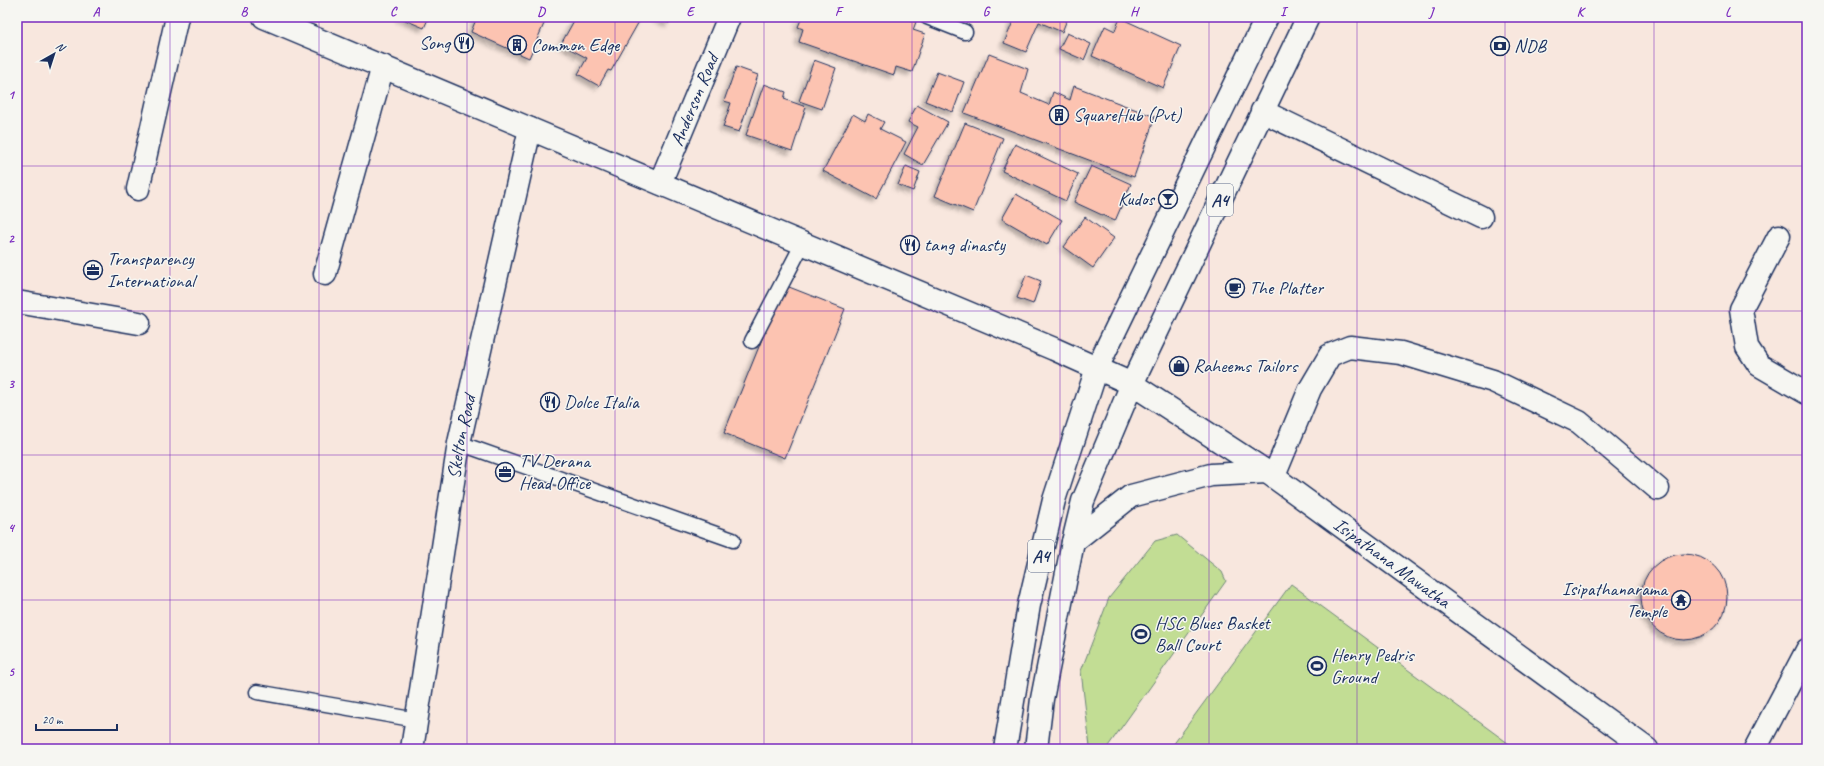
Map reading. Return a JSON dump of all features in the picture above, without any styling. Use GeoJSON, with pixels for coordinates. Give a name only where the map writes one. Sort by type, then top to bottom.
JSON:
{"type":"FeatureCollection","features":[{"type":"Feature","properties":{"kind":"main road"},"geometry":{"type":"LineString","coordinates":[[138,189],[177,17]]}},
{"type":"Feature","properties":{"kind":"main road","name":"Isipathana Mawatha"},"geometry":{"type":"LineString","coordinates":[[264,17],[803,243],[1132,384],[1270,474],[1647,749]]}},
{"type":"Feature","properties":{"kind":"main road","name":"Anderson Road"},"geometry":{"type":"LineString","coordinates":[[660,183],[729,17]]}},
{"type":"Feature","properties":{"kind":"main road","name":"A4"},"geometry":{"type":"LineString","coordinates":[[1004,749],[1029,605],[1054,500],[1097,368],[1267,17]]}},
{"type":"Feature","properties":{"kind":"main road","name":"A4"},"geometry":{"type":"LineString","coordinates":[[1036,749],[1042,699],[1073,542],[1083,500],[1132,384],[1308,17]]}},
{"type":"Feature","properties":{"kind":"main road"},"geometry":{"type":"LineString","coordinates":[[325,274],[382,66]]}},
{"type":"Feature","properties":{"kind":"main road"},"geometry":{"type":"LineString","coordinates":[[1262,111],[1481,217]]}},
{"type":"Feature","properties":{"kind":"main road","name":"Skelton Road"},"geometry":{"type":"LineString","coordinates":[[412,749],[459,443],[530,128]]}},
{"type":"Feature","properties":{"kind":"main road"},"geometry":{"type":"LineString","coordinates":[[1779,236],[1741,309],[1747,347],[1759,365],[1807,393]]}},
{"type":"Feature","properties":{"kind":"main road"},"geometry":{"type":"LineString","coordinates":[[17,302],[139,323]]}},
{"type":"Feature","properties":{"kind":"main road"},"geometry":{"type":"LineString","coordinates":[[1073,542],[1131,496],[1212,475],[1270,474],[1310,389],[1330,354],[1350,347],[1402,353],[1493,381],[1579,422],[1658,489]]}},
{"type":"Feature","properties":{"kind":"main road"},"geometry":{"type":"LineString","coordinates":[[1756,749],[1807,650]]}},
{"type":"Feature","properties":{"kind":"lane"},"geometry":{"type":"LineString","coordinates":[[927,17],[965,32]]}},
{"type":"Feature","properties":{"kind":"lane"},"geometry":{"type":"LineString","coordinates":[[752,340],[803,243]]}},
{"type":"Feature","properties":{"kind":"lane"},"geometry":{"type":"LineString","coordinates":[[459,443],[733,540]]}},
{"type":"Feature","properties":{"kind":"lane"},"geometry":{"type":"LineString","coordinates":[[257,692],[417,720]]}},
{"type":"Feature","properties":{"kind":"green space","name":"HSC Blues Basket Ball Court"},"geometry":{"type":"Polygon","coordinates":[[[1177,535],[1222,572],[1226,581],[1106,749],[1090,747],[1081,671],[1109,598],[1155,541],[1177,535]]]}},
{"type":"Feature","properties":{"kind":"green space","name":"Henry Pedris Ground"},"geometry":{"type":"Polygon","coordinates":[[[1291,584],[1516,749],[1170,749],[1291,584]]]}},
{"type":"Feature","properties":{"kind":"building"},"geometry":{"type":"Polygon","coordinates":[[[398,17],[429,17],[424,28],[398,17]]]}},
{"type":"Feature","properties":{"kind":"building","name":"Common Edge"},"geometry":{"type":"Polygon","coordinates":[[[477,17],[547,17],[529,58],[471,32],[477,17]]]}},
{"type":"Feature","properties":{"kind":"building"},"geometry":{"type":"Polygon","coordinates":[[[576,17],[641,18],[611,71],[608,70],[599,86],[578,74],[587,58],[561,44],[576,17]]]}},
{"type":"Feature","properties":{"kind":"building"},"geometry":{"type":"Polygon","coordinates":[[[656,17],[671,17],[669,23],[656,17]]]}},
{"type":"Feature","properties":{"kind":"building"},"geometry":{"type":"Polygon","coordinates":[[[802,17],[902,17],[916,22],[913,30],[925,34],[912,72],[896,67],[894,75],[799,42],[803,29],[798,27],[802,17]]]}},
{"type":"Feature","properties":{"kind":"building"},"geometry":{"type":"Polygon","coordinates":[[[1015,17],[1068,17],[1062,32],[1039,22],[1026,52],[1004,43],[1015,17]]]}},
{"type":"Feature","properties":{"kind":"building"},"geometry":{"type":"Polygon","coordinates":[[[1120,18],[1181,46],[1163,88],[1092,56],[1105,26],[1115,31],[1120,18]]]}},
{"type":"Feature","properties":{"kind":"building"},"geometry":{"type":"Polygon","coordinates":[[[1067,33],[1091,44],[1084,60],[1059,49],[1067,33]]]}},
{"type":"Feature","properties":{"kind":"building","name":"SquareHub (Pvt)"},"geometry":{"type":"Polygon","coordinates":[[[989,54],[1028,69],[1021,93],[1049,105],[1053,92],[1070,100],[1074,86],[1155,117],[1134,177],[964,113],[989,54]]]}},
{"type":"Feature","properties":{"kind":"building"},"geometry":{"type":"Polygon","coordinates":[[[814,60],[836,68],[822,109],[799,101],[814,60]]]}},
{"type":"Feature","properties":{"kind":"building"},"geometry":{"type":"Polygon","coordinates":[[[736,67],[758,75],[739,132],[723,127],[731,103],[724,101],[736,67]]]}},
{"type":"Feature","properties":{"kind":"building"},"geometry":{"type":"Polygon","coordinates":[[[937,72],[964,82],[953,112],[925,101],[937,72]]]}},
{"type":"Feature","properties":{"kind":"building"},"geometry":{"type":"Polygon","coordinates":[[[764,84],[786,92],[784,99],[806,107],[792,151],[746,135],[764,84]]]}},
{"type":"Feature","properties":{"kind":"building"},"geometry":{"type":"Polygon","coordinates":[[[917,105],[948,122],[923,165],[904,154],[918,127],[908,122],[917,105]]]}},
{"type":"Feature","properties":{"kind":"building"},"geometry":{"type":"Polygon","coordinates":[[[853,114],[865,121],[868,114],[884,122],[880,129],[906,142],[876,199],[823,171],[853,114]]]}},
{"type":"Feature","properties":{"kind":"building"},"geometry":{"type":"Polygon","coordinates":[[[965,123],[1003,138],[973,212],[935,196],[965,123]]]}},
{"type":"Feature","properties":{"kind":"building"},"geometry":{"type":"Polygon","coordinates":[[[1015,144],[1078,174],[1066,201],[1002,171],[1015,144]]]}},
{"type":"Feature","properties":{"kind":"building"},"geometry":{"type":"Polygon","coordinates":[[[906,166],[920,172],[913,191],[898,185],[906,166]]]}},
{"type":"Feature","properties":{"kind":"building"},"geometry":{"type":"Polygon","coordinates":[[[1091,166],[1131,184],[1115,221],[1074,202],[1091,166]]]}},
{"type":"Feature","properties":{"kind":"building"},"geometry":{"type":"Polygon","coordinates":[[[1016,194],[1062,220],[1047,245],[1002,219],[1016,194]]]}},
{"type":"Feature","properties":{"kind":"building"},"geometry":{"type":"Polygon","coordinates":[[[1085,217],[1114,238],[1093,268],[1064,247],[1085,217]]]}},
{"type":"Feature","properties":{"kind":"building"},"geometry":{"type":"Polygon","coordinates":[[[1026,275],[1041,281],[1033,304],[1017,298],[1026,275]]]}},
{"type":"Feature","properties":{"kind":"building"},"geometry":{"type":"Polygon","coordinates":[[[784,285],[845,309],[785,458],[724,433],[784,285]]]}},
{"type":"Feature","properties":{"kind":"building"},"geometry":{"type":"Polygon","coordinates":[[[1684,554],[1700,558],[1714,567],[1723,581],[1727,597],[1723,613],[1714,627],[1700,636],[1684,640],[1668,636],[1654,627],[1645,613],[1641,597],[1645,581],[1654,567],[1668,558],[1684,554]]]}},
{"type":"Feature","properties":{"kind":"place","name":"Song"},"geometry":{"type":"Point","coordinates":[464,43]}},
{"type":"Feature","properties":{"kind":"place","name":"Common Edge"},"geometry":{"type":"Point","coordinates":[517,45]}},
{"type":"Feature","properties":{"kind":"place","name":"NDB"},"geometry":{"type":"Point","coordinates":[1500,46]}},
{"type":"Feature","properties":{"kind":"place","name":"SquareHub (Pvt)"},"geometry":{"type":"Point","coordinates":[1059,115]}},
{"type":"Feature","properties":{"kind":"place","name":"Kudos"},"geometry":{"type":"Point","coordinates":[1168,199]}},
{"type":"Feature","properties":{"kind":"place","name":"tang dinasty"},"geometry":{"type":"Point","coordinates":[910,245]}},
{"type":"Feature","properties":{"kind":"place","name":"Transparency International"},"geometry":{"type":"Point","coordinates":[93,270]}},
{"type":"Feature","properties":{"kind":"place","name":"The Platter"},"geometry":{"type":"Point","coordinates":[1235,288]}},
{"type":"Feature","properties":{"kind":"place","name":"Raheems Tailors"},"geometry":{"type":"Point","coordinates":[1179,366]}},
{"type":"Feature","properties":{"kind":"place","name":"Dolce Italia"},"geometry":{"type":"Point","coordinates":[550,402]}},
{"type":"Feature","properties":{"kind":"place","name":"TV Derana Head Office"},"geometry":{"type":"Point","coordinates":[505,472]}},
{"type":"Feature","properties":{"kind":"place","name":"Isipathanarama Temple"},"geometry":{"type":"Point","coordinates":[1681,600]}},
{"type":"Feature","properties":{"kind":"place","name":"HSC Blues Basket Ball Court"},"geometry":{"type":"Point","coordinates":[1141,634]}},
{"type":"Feature","properties":{"kind":"place","name":"Henry Pedris Ground"},"geometry":{"type":"Point","coordinates":[1317,666]}}]}
